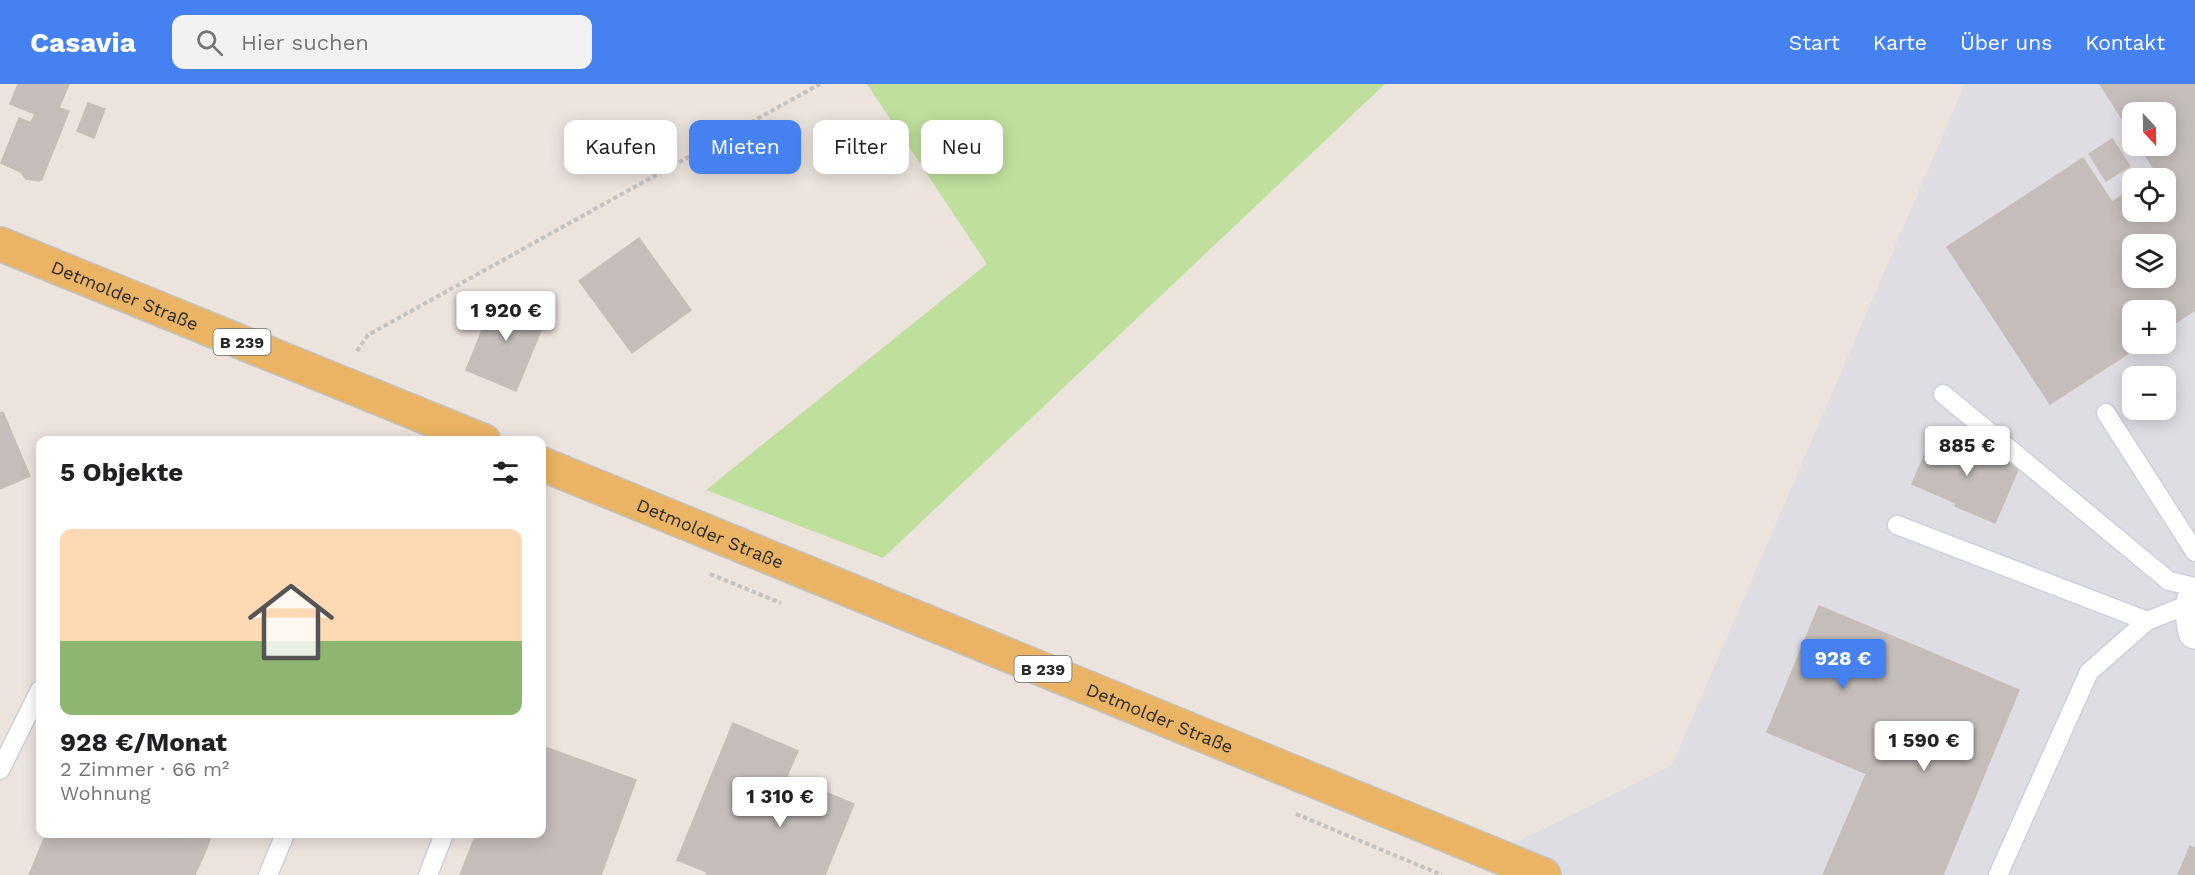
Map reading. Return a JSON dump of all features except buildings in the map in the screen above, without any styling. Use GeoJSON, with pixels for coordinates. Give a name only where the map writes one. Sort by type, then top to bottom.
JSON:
{"type":"FeatureCollection","features":[{"type":"Feature","properties":{"kind":"main road","name":"Detmolder Straße"},"geometry":{"type":"LineString","coordinates":[[0,244],[472,436]]}},
{"type":"Feature","properties":{"kind":"main road","name":"Detmolder Straße"},"geometry":{"type":"LineString","coordinates":[[546,466],[1544,875]]}},
{"type":"Feature","properties":{"kind":"lane"},"geometry":{"type":"LineString","coordinates":[[1943,394],[2169,581],[2194,605],[2147,621],[2089,672],[1998,875]]}},
{"type":"Feature","properties":{"kind":"lane"},"geometry":{"type":"LineString","coordinates":[[2106,413],[2195,552]]}},
{"type":"Feature","properties":{"kind":"lane"},"geometry":{"type":"LineString","coordinates":[[1897,525],[2147,621]]}},
{"type":"Feature","properties":{"kind":"lane"},"geometry":{"type":"LineString","coordinates":[[0,770],[36,698]]}},
{"type":"Feature","properties":{"kind":"lane"},"geometry":{"type":"LineString","coordinates":[[268,875],[283,838]]}},
{"type":"Feature","properties":{"kind":"lane"},"geometry":{"type":"LineString","coordinates":[[428,875],[442,838]]}},
{"type":"Feature","properties":{"kind":"path"},"geometry":{"type":"LineString","coordinates":[[337,381],[368,335],[820,84]]}},
{"type":"Feature","properties":{"kind":"shaded area"},"geometry":{"type":"Polygon","coordinates":[[[1965,84],[2195,84],[2195,875],[1559,875],[1498,851],[1672,765],[1965,84]]]}},
{"type":"Feature","properties":{"kind":"green space"},"geometry":{"type":"Polygon","coordinates":[[[867,84],[1385,84],[883,558],[706,490],[987,264],[927,174],[1003,174],[1003,120],[921,120],[921,165],[909,147],[909,120],[891,120],[867,84]]]}}]}
